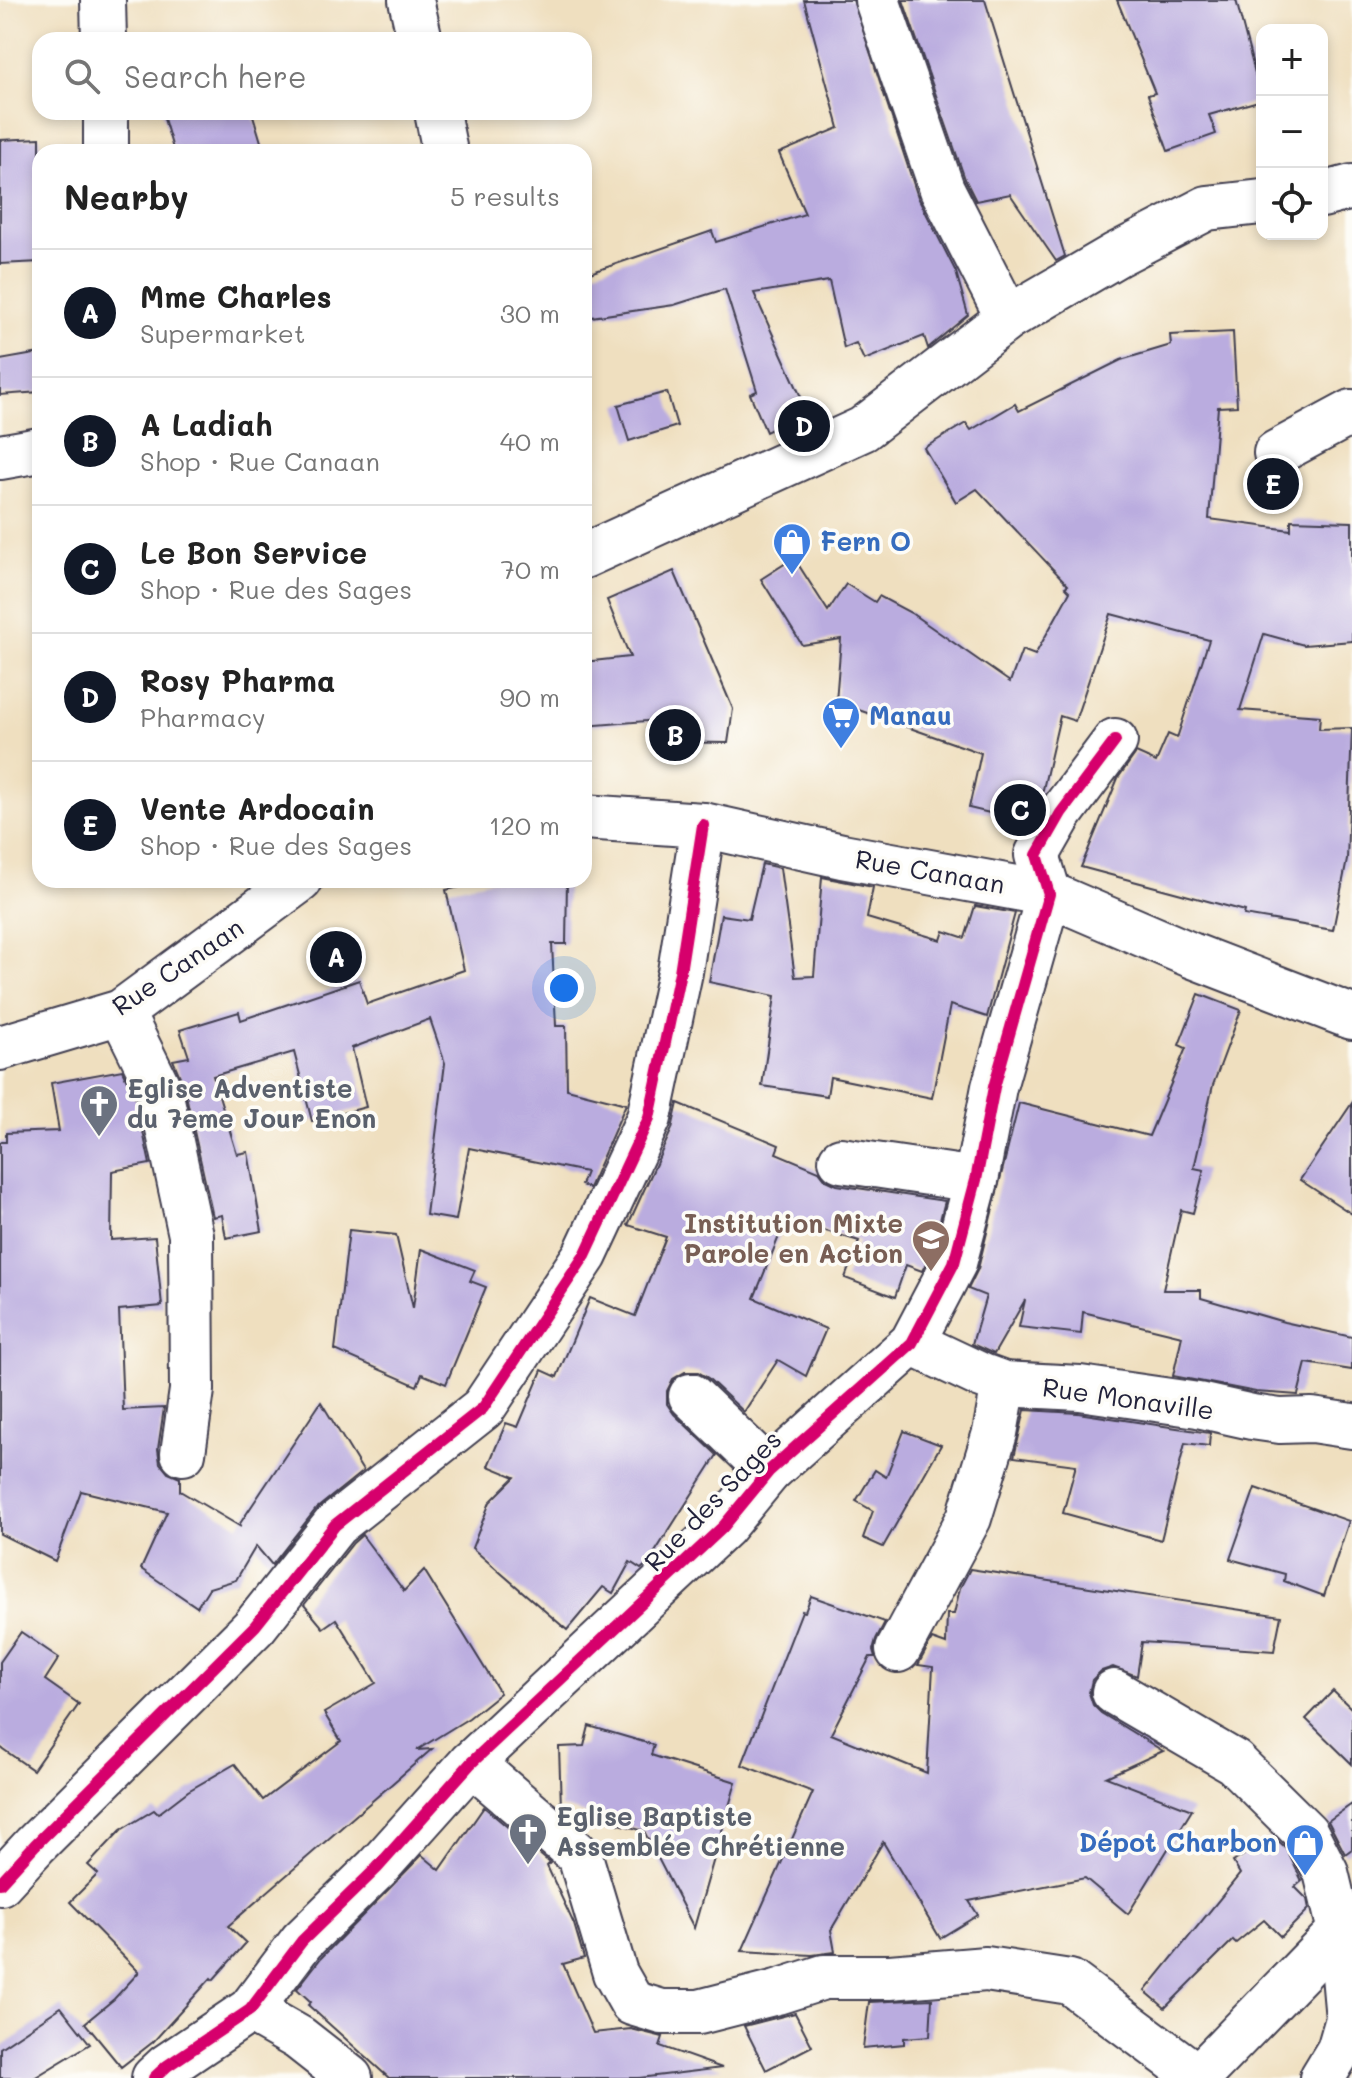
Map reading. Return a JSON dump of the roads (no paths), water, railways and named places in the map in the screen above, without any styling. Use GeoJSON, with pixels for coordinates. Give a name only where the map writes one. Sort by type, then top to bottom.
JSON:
{"type":"FeatureCollection","features":[{"type":"Feature","properties":{"kind":"street"},"geometry":{"type":"LineString","coordinates":[[103,0],[104,32]]}},
{"type":"Feature","properties":{"kind":"street"},"geometry":{"type":"LineString","coordinates":[[411,0],[418,32]]}},
{"type":"Feature","properties":{"kind":"street"},"geometry":{"type":"LineString","coordinates":[[877,0],[942,189],[1008,318]]}},
{"type":"Feature","properties":{"kind":"street"},"geometry":{"type":"LineString","coordinates":[[106,120],[106,144]]}},
{"type":"Feature","properties":{"kind":"street"},"geometry":{"type":"LineString","coordinates":[[439,120],[443,144]]}},
{"type":"Feature","properties":{"kind":"street"},"geometry":{"type":"LineString","coordinates":[[1328,193],[1352,187]]}},
{"type":"Feature","properties":{"kind":"street"},"geometry":{"type":"LineString","coordinates":[[592,552],[863,429],[1008,318],[1116,255],[1207,208],[1256,203]]}},
{"type":"Feature","properties":{"kind":"street"},"geometry":{"type":"LineString","coordinates":[[1276,453],[1352,412]]}},
{"type":"Feature","properties":{"kind":"street"},"geometry":{"type":"LineString","coordinates":[[0,457],[32,451]]}},
{"type":"Feature","properties":{"kind":"street"},"geometry":{"type":"LineString","coordinates":[[1049,894],[1037,855],[1061,813],[1115,741]]}},
{"type":"Feature","properties":{"kind":"street","name":"Rue Canaan"},"geometry":{"type":"LineString","coordinates":[[592,818],[703,825],[842,856],[1049,894],[1191,955],[1352,1017]]}},
{"type":"Feature","properties":{"kind":"street"},"geometry":{"type":"LineString","coordinates":[[0,1883],[255,1626],[335,1525],[483,1408],[585,1255],[649,1118],[680,972],[703,825]]}},
{"type":"Feature","properties":{"kind":"street","name":"Rue Canaan"},"geometry":{"type":"LineString","coordinates":[[0,1048],[121,1012],[289,888]]}},
{"type":"Feature","properties":{"kind":"street","name":"Rue des Sages"},"geometry":{"type":"LineString","coordinates":[[154,2078],[250,2010],[302,1941],[377,1868],[471,1763],[723,1527],[769,1471],[912,1343],[954,1263],[976,1180],[994,1087],[1049,894]]}},
{"type":"Feature","properties":{"kind":"street"},"geometry":{"type":"LineString","coordinates":[[121,1012],[160,1091],[191,1235],[192,1390],[183,1453]]}},
{"type":"Feature","properties":{"kind":"street"},"geometry":{"type":"LineString","coordinates":[[841,1160],[976,1180]]}},
{"type":"Feature","properties":{"kind":"street","name":"Rue Monaville"},"geometry":{"type":"LineString","coordinates":[[912,1343],[1004,1384],[1080,1388],[1198,1405],[1280,1421],[1312,1420],[1352,1426]]}},
{"type":"Feature","properties":{"kind":"street"},"geometry":{"type":"LineString","coordinates":[[898,1650],[969,1518],[995,1433],[1004,1384]]}},
{"type":"Feature","properties":{"kind":"street"},"geometry":{"type":"LineString","coordinates":[[691,1396],[769,1471]]}},
{"type":"Feature","properties":{"kind":"street"},"geometry":{"type":"LineString","coordinates":[[1114,1692],[1234,1762],[1306,1833],[1326,1872],[1346,1926],[1348,2019],[1339,2050],[1322,2078]]}},
{"type":"Feature","properties":{"kind":"street"},"geometry":{"type":"LineString","coordinates":[[471,1763],[580,1856],[615,1973],[632,2003],[662,2012],[699,2012],[824,1977],[890,1977],[986,1969],[1070,1982],[1198,2077],[1346,1926]]}},
{"type":"Feature","properties":{"kind":"street"},"geometry":{"type":"LineString","coordinates":[[250,2010],[299,2038],[350,2078]]}},
{"type":"Feature","properties":{"kind":"place","name":"Rosy Pharma"},"geometry":{"type":"Point","coordinates":[804,426]}},
{"type":"Feature","properties":{"kind":"place","name":"Vente Ardocain"},"geometry":{"type":"Point","coordinates":[1273,484]}},
{"type":"Feature","properties":{"kind":"place","name":"Fern O"},"geometry":{"type":"Point","coordinates":[792,576]}},
{"type":"Feature","properties":{"kind":"place","name":"A Ladiah"},"geometry":{"type":"Point","coordinates":[675,735]}},
{"type":"Feature","properties":{"kind":"place","name":"Manau"},"geometry":{"type":"Point","coordinates":[841,750]}},
{"type":"Feature","properties":{"kind":"place","name":"Le Bon Service"},"geometry":{"type":"Point","coordinates":[1020,810]}},
{"type":"Feature","properties":{"kind":"place","name":"Mme Charles"},"geometry":{"type":"Point","coordinates":[336,957]}},
{"type":"Feature","properties":{"kind":"place","name":"Eglise Adventiste du 7eme Jour Enon"},"geometry":{"type":"Point","coordinates":[99,1138]}},
{"type":"Feature","properties":{"kind":"place","name":"Institution Mixte Parole en Action"},"geometry":{"type":"Point","coordinates":[931,1273]}},
{"type":"Feature","properties":{"kind":"place","name":"Eglise Baptiste Assemblée Chrétienne"},"geometry":{"type":"Point","coordinates":[528,1866]}},
{"type":"Feature","properties":{"kind":"place","name":"Dépot Charbon"},"geometry":{"type":"Point","coordinates":[1305,1877]}}]}
